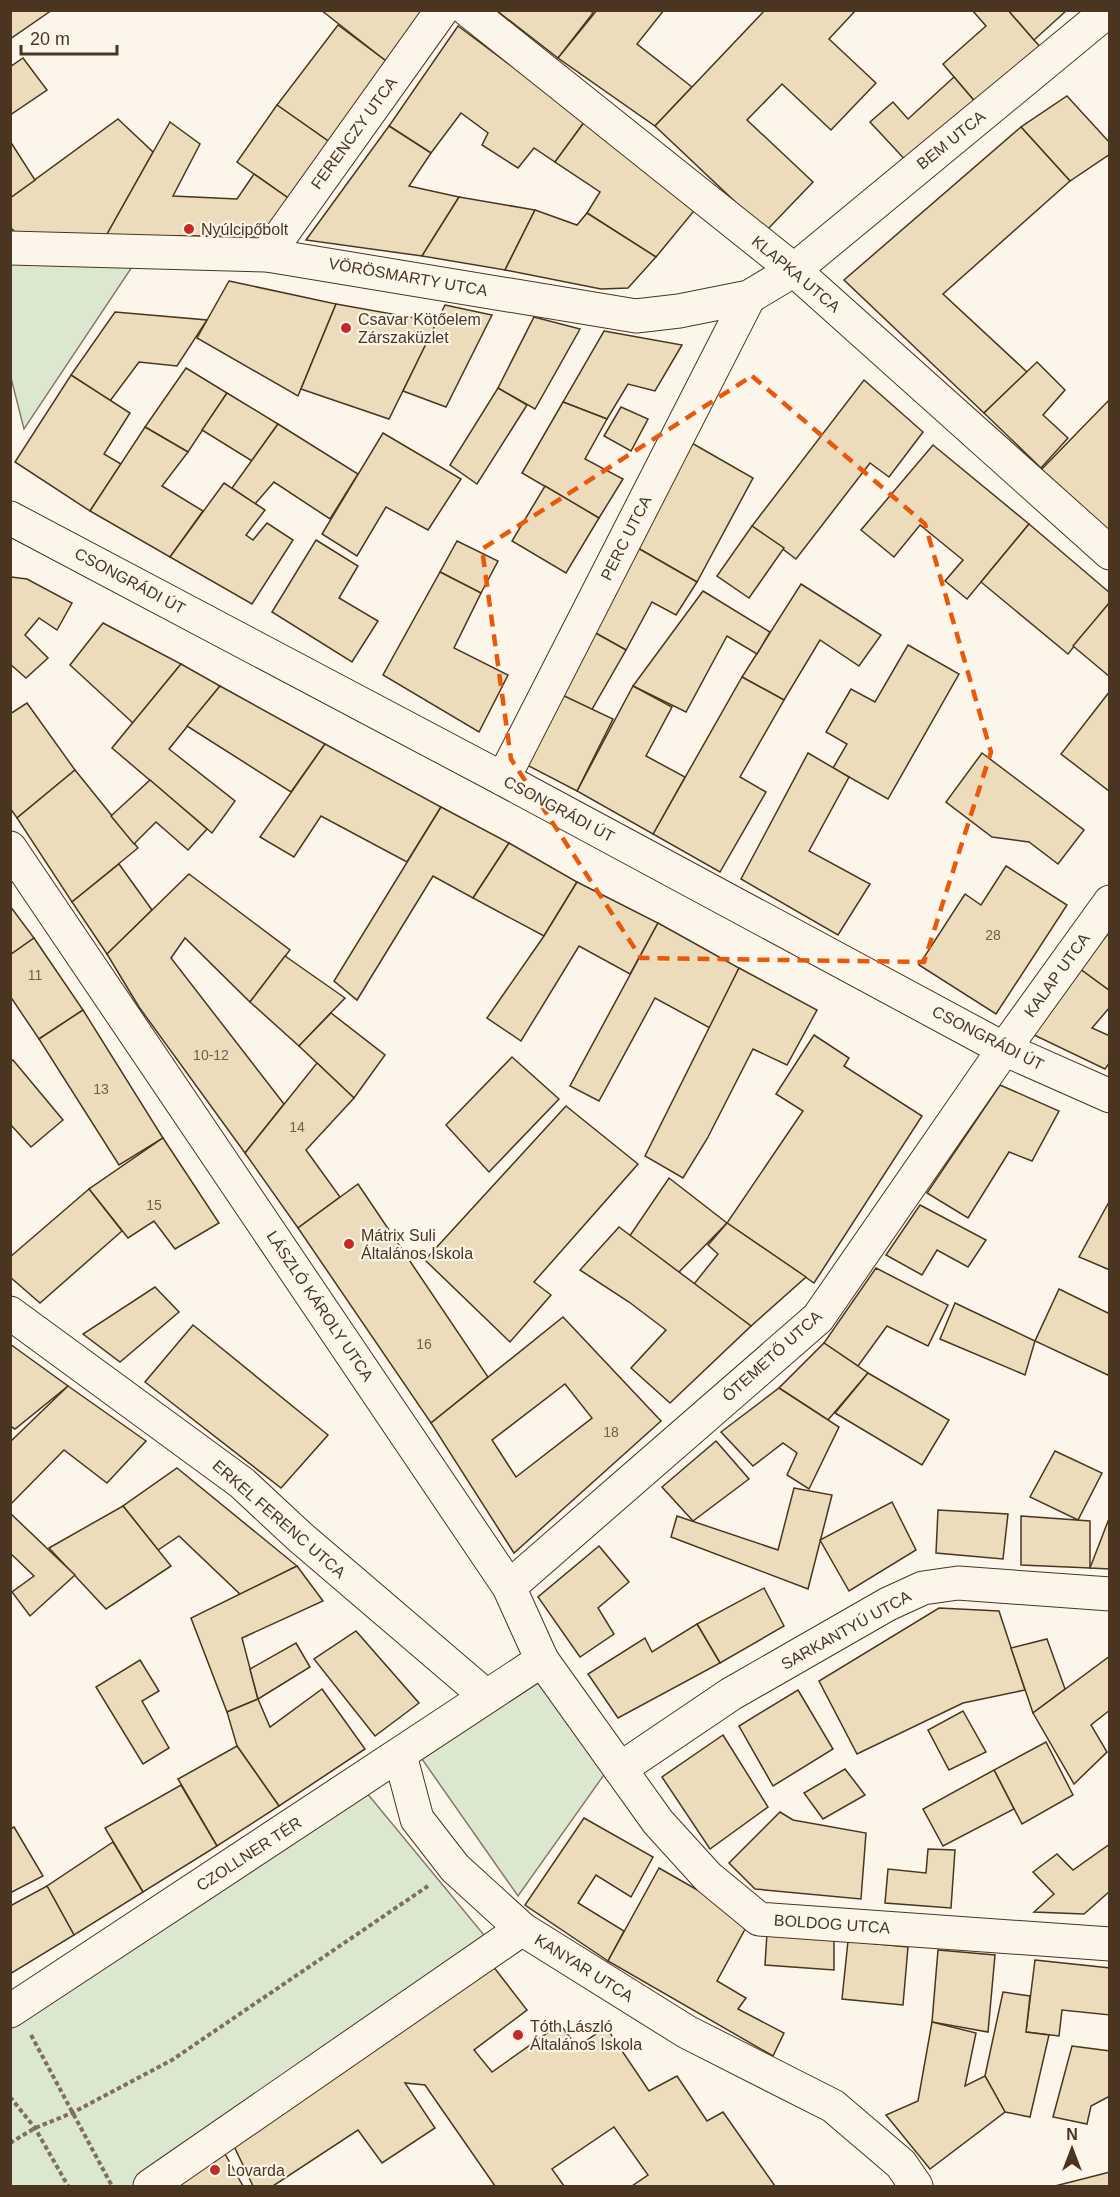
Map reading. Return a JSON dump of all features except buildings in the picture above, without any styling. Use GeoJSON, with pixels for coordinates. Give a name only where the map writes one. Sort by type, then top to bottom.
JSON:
{"type":"FeatureCollection","features":[{"type":"Feature","properties":{"kind":"street","name":"FERENCZY UTCA"},"geometry":{"type":"LineString","coordinates":[[267,255],[442,10]]}},
{"type":"Feature","properties":{"kind":"street","name":"KLAPKA UTCA"},"geometry":{"type":"LineString","coordinates":[[468,10],[794,270],[1110,554]]}},
{"type":"Feature","properties":{"kind":"street","name":"BEM UTCA"},"geometry":{"type":"LineString","coordinates":[[794,270],[1109,10]]}},
{"type":"Feature","properties":{"kind":"street","name":"VÖRÖSMARTY UTCA"},"geometry":{"type":"LineString","coordinates":[[10,248],[267,255],[636,316],[679,311],[749,297],[794,270]]}},
{"type":"Feature","properties":{"kind":"street","name":"PERC UTCA"},"geometry":{"type":"LineString","coordinates":[[503,779],[749,297]]}},
{"type":"Feature","properties":{"kind":"street","name":"CSONGRÁDI ÚT"},"geometry":{"type":"LineString","coordinates":[[10,518],[503,779],[1004,1049],[1110,1096]]}},
{"type":"Feature","properties":{"kind":"street","name":"LÁSZLÓ KÁROLY UTCA"},"geometry":{"type":"LineString","coordinates":[[10,848],[509,1587],[542,1660],[620,1769]]}},
{"type":"Feature","properties":{"kind":"street","name":"KALAP UTCA"},"geometry":{"type":"LineString","coordinates":[[1004,1049],[1110,902]]}},
{"type":"Feature","properties":{"kind":"street","name":"ÓTEMETŐ UTCA"},"geometry":{"type":"LineString","coordinates":[[509,1587],[818,1318],[1004,1049]]}},
{"type":"Feature","properties":{"kind":"street","name":"ERKEL FERENC UTCA"},"geometry":{"type":"LineString","coordinates":[[10,1313],[242,1483],[300,1538],[486,1696]]}},
{"type":"Feature","properties":{"kind":"street","name":"SARKANTYÚ UTCA"},"geometry":{"type":"LineString","coordinates":[[620,1769],[731,1694],[888,1604],[923,1588],[958,1583],[1110,1594]]}},
{"type":"Feature","properties":{"kind":"street"},"geometry":{"type":"LineString","coordinates":[[486,1696],[542,1660]]}},
{"type":"Feature","properties":{"kind":"street","name":"CZOLLNER TÉR"},"geometry":{"type":"LineString","coordinates":[[13,2009],[486,1696]]}},
{"type":"Feature","properties":{"kind":"street","name":"KANYAR UTCA"},"geometry":{"type":"LineString","coordinates":[[399,1755],[417,1819],[455,1868],[522,1929],[687,2032],[833,2106],[901,2164],[916,2187]]}},
{"type":"Feature","properties":{"kind":"street","name":"BOLDOG UTCA"},"geometry":{"type":"LineString","coordinates":[[620,1769],[658,1822],[701,1869],[759,1919],[1110,1944]]}},
{"type":"Feature","properties":{"kind":"street"},"geometry":{"type":"LineString","coordinates":[[150,2187],[522,1929]]}},
{"type":"Feature","properties":{"kind":"path"},"geometry":{"type":"LineString","coordinates":[[10,2143],[35,2127],[72,2113],[172,2060],[455,1868]]}},
{"type":"Feature","properties":{"kind":"path"},"geometry":{"type":"LineString","coordinates":[[13,2009],[112,2187]]}},
{"type":"Feature","properties":{"kind":"path"},"geometry":{"type":"LineString","coordinates":[[10,2097],[35,2127],[68,2187]]}},
{"type":"Feature","properties":{"kind":"highlighted area"},"geometry":{"type":"Polygon","coordinates":[[[752,376],[925,524],[991,752],[924,962],[641,958],[511,759],[482,549],[752,376]]]}},
{"type":"Feature","properties":{"kind":"green space"},"geometry":{"type":"Polygon","coordinates":[[[10,264],[134,264],[24,429],[11,378],[10,264]]]}},
{"type":"Feature","properties":{"kind":"green space"},"geometry":{"type":"Polygon","coordinates":[[[538,1683],[606,1772],[518,1896],[422,1759],[538,1683]]]}},
{"type":"Feature","properties":{"kind":"green space"},"geometry":{"type":"Polygon","coordinates":[[[366,1792],[484,1935],[132,2186],[11,2186],[10,2020],[366,1792]]]}},
{"type":"Feature","properties":{"kind":"place","name":"Nyúlcipőbolt"},"geometry":{"type":"Point","coordinates":[189,229]}},
{"type":"Feature","properties":{"kind":"place","name":"Csavar Kötőelem Zárszaküzlet"},"geometry":{"type":"Point","coordinates":[346,328]}},
{"type":"Feature","properties":{"kind":"place","name":"Mátrix Suli Általános Iskola"},"geometry":{"type":"Point","coordinates":[349,1244]}},
{"type":"Feature","properties":{"kind":"place","name":"Tóth László Általános Iskola"},"geometry":{"type":"Point","coordinates":[518,2035]}},
{"type":"Feature","properties":{"kind":"place","name":"Lovarda"},"geometry":{"type":"Point","coordinates":[215,2170]}}]}
